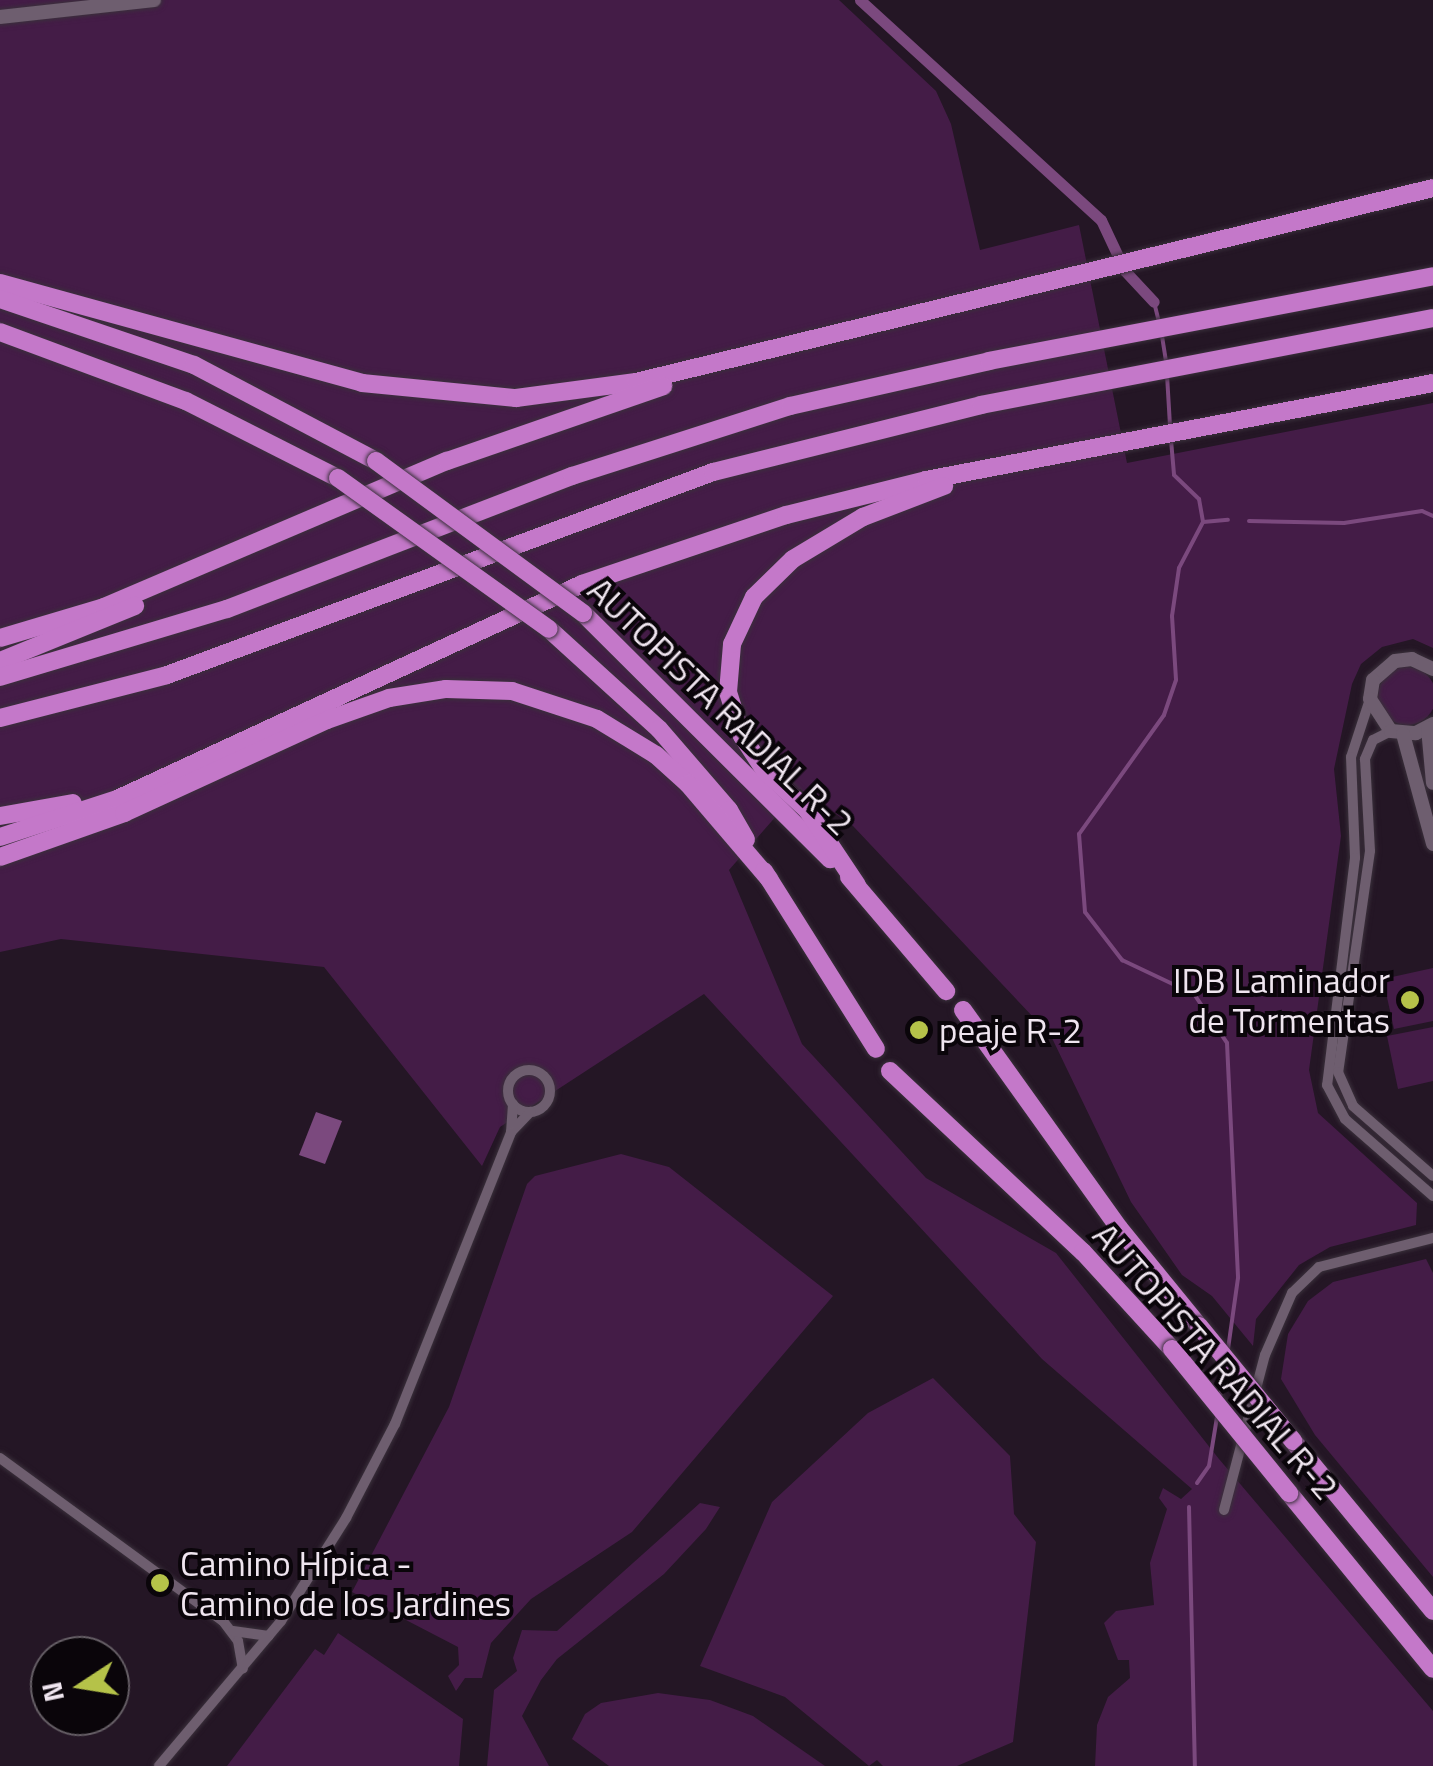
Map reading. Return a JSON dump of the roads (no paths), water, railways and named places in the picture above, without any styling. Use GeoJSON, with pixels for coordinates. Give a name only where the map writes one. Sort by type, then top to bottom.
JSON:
{"type":"FeatureCollection","features":[{"type":"Feature","properties":{"kind":"highway"},"geometry":{"type":"LineString","coordinates":[[0,283],[362,384],[463,398],[594,391],[855,331],[1194,242],[1433,188]]}},
{"type":"Feature","properties":{"kind":"highway"},"geometry":{"type":"LineString","coordinates":[[0,677],[227,609],[692,435],[894,381],[1433,276]]}},
{"type":"Feature","properties":{"kind":"highway","name":"AUTOPISTA RADIAL R-2"},"geometry":{"type":"LineString","coordinates":[[0,299],[194,365],[376,460],[583,613],[857,885],[946,991]]}},
{"type":"Feature","properties":{"kind":"highway"},"geometry":{"type":"LineString","coordinates":[[0,718],[166,675],[713,472],[829,440],[1433,318]]}},
{"type":"Feature","properties":{"kind":"highway"},"geometry":{"type":"LineString","coordinates":[[0,638],[136,595],[558,420],[855,331]]}},
{"type":"Feature","properties":{"kind":"highway","name":"AUTOPISTA RADIAL R-2"},"geometry":{"type":"LineString","coordinates":[[0,332],[186,400],[338,478],[550,629],[659,729],[729,810],[876,1050]]}},
{"type":"Feature","properties":{"kind":"highway"},"geometry":{"type":"LineString","coordinates":[[0,836],[117,798],[494,622],[654,557],[860,495],[1240,424],[1433,383]]}},
{"type":"Feature","properties":{"kind":"highway"},"geometry":{"type":"LineString","coordinates":[[857,885],[807,810],[764,771],[738,728],[728,682],[741,618],[772,577],[844,526],[1021,463]]}},
{"type":"Feature","properties":{"kind":"highway"},"geometry":{"type":"LineString","coordinates":[[0,660],[113,617],[329,512]]}},
{"type":"Feature","properties":{"kind":"highway"},"geometry":{"type":"LineString","coordinates":[[0,857],[124,813],[326,720],[389,698],[446,688],[512,692],[597,719],[667,765],[768,879]]}},
{"type":"Feature","properties":{"kind":"highway"},"geometry":{"type":"LineString","coordinates":[[0,816],[91,799],[206,756]]}},
{"type":"Feature","properties":{"kind":"highway","name":"AUTOPISTA RADIAL R-2"},"geometry":{"type":"LineString","coordinates":[[963,1010],[1119,1228],[1433,1611]]}},
{"type":"Feature","properties":{"kind":"highway","name":"AUTOPISTA RADIAL R-2"},"geometry":{"type":"LineString","coordinates":[[890,1070],[1082,1252],[1172,1349],[1433,1669]]}},
{"type":"Feature","properties":{"kind":"street"},"geometry":{"type":"LineString","coordinates":[[0,17],[154,0]]}},
{"type":"Feature","properties":{"kind":"street"},"geometry":{"type":"LineString","coordinates":[[1433,669],[1412,659],[1395,661],[1373,680],[1351,757],[1354,858],[1327,1085],[1345,1120],[1433,1196]]}},
{"type":"Feature","properties":{"kind":"street"},"geometry":{"type":"LineString","coordinates":[[1370,699],[1376,718],[1397,732],[1433,844]]}},
{"type":"Feature","properties":{"kind":"street"},"geometry":{"type":"LineString","coordinates":[[1433,782],[1430,726],[1374,740],[1365,759],[1370,851],[1338,1072],[1353,1106],[1433,1176]]}},
{"type":"Feature","properties":{"kind":"street"},"geometry":{"type":"LineString","coordinates":[[159,1766],[269,1636],[346,1518],[395,1424],[480,1198],[511,1132],[550,1094],[535,1072],[510,1082],[511,1132]]}},
{"type":"Feature","properties":{"kind":"street"},"geometry":{"type":"LineString","coordinates":[[513,1104],[530,1112]]}},
{"type":"Feature","properties":{"kind":"street"},"geometry":{"type":"LineString","coordinates":[[1224,1510],[1265,1355],[1292,1293],[1318,1266],[1433,1238]]}},
{"type":"Feature","properties":{"kind":"street"},"geometry":{"type":"LineString","coordinates":[[0,1458],[233,1631],[269,1636]]}},
{"type":"Feature","properties":{"kind":"street"},"geometry":{"type":"LineString","coordinates":[[233,1631],[243,1670]]}},
{"type":"Feature","properties":{"kind":"waterway"},"geometry":{"type":"LineString","coordinates":[[860,0],[1101,220],[1125,271],[1154,302]]}},
{"type":"Feature","properties":{"kind":"waterway"},"geometry":{"type":"LineString","coordinates":[[1154,302],[1159,322]]}},
{"type":"Feature","properties":{"kind":"waterway"},"geometry":{"type":"LineString","coordinates":[[1162,336],[1166,361]]}},
{"type":"Feature","properties":{"kind":"waterway"},"geometry":{"type":"LineString","coordinates":[[1167,375],[1170,426]]}},
{"type":"Feature","properties":{"kind":"waterway"},"geometry":{"type":"LineString","coordinates":[[1171,440],[1174,475],[1199,499],[1203,522],[1179,568],[1172,616],[1176,680],[1164,715],[1079,834],[1085,912],[1122,960],[1194,994],[1227,1043],[1238,1278],[1228,1349]]}},
{"type":"Feature","properties":{"kind":"waterway"},"geometry":{"type":"LineString","coordinates":[[1249,521],[1344,523],[1422,511],[1433,516]]}},
{"type":"Feature","properties":{"kind":"waterway"},"geometry":{"type":"LineString","coordinates":[[1203,522],[1228,520]]}},
{"type":"Feature","properties":{"kind":"waterway"},"geometry":{"type":"LineString","coordinates":[[1220,1398],[1225,1368]]}},
{"type":"Feature","properties":{"kind":"waterway"},"geometry":{"type":"LineString","coordinates":[[1197,1483],[1209,1466],[1217,1417]]}},
{"type":"Feature","properties":{"kind":"waterway"},"geometry":{"type":"LineString","coordinates":[[1189,1507],[1195,1766]]}},
{"type":"Feature","properties":{"kind":"place","name":"IDB Laminador de Tormentas"},"geometry":{"type":"Point","coordinates":[1410,1000]}},
{"type":"Feature","properties":{"kind":"place","name":"peaje R-2"},"geometry":{"type":"Point","coordinates":[919,1030]}},
{"type":"Feature","properties":{"kind":"place","name":"Camino Hípica - Camino de los Jardines"},"geometry":{"type":"Point","coordinates":[160,1583]}}]}
